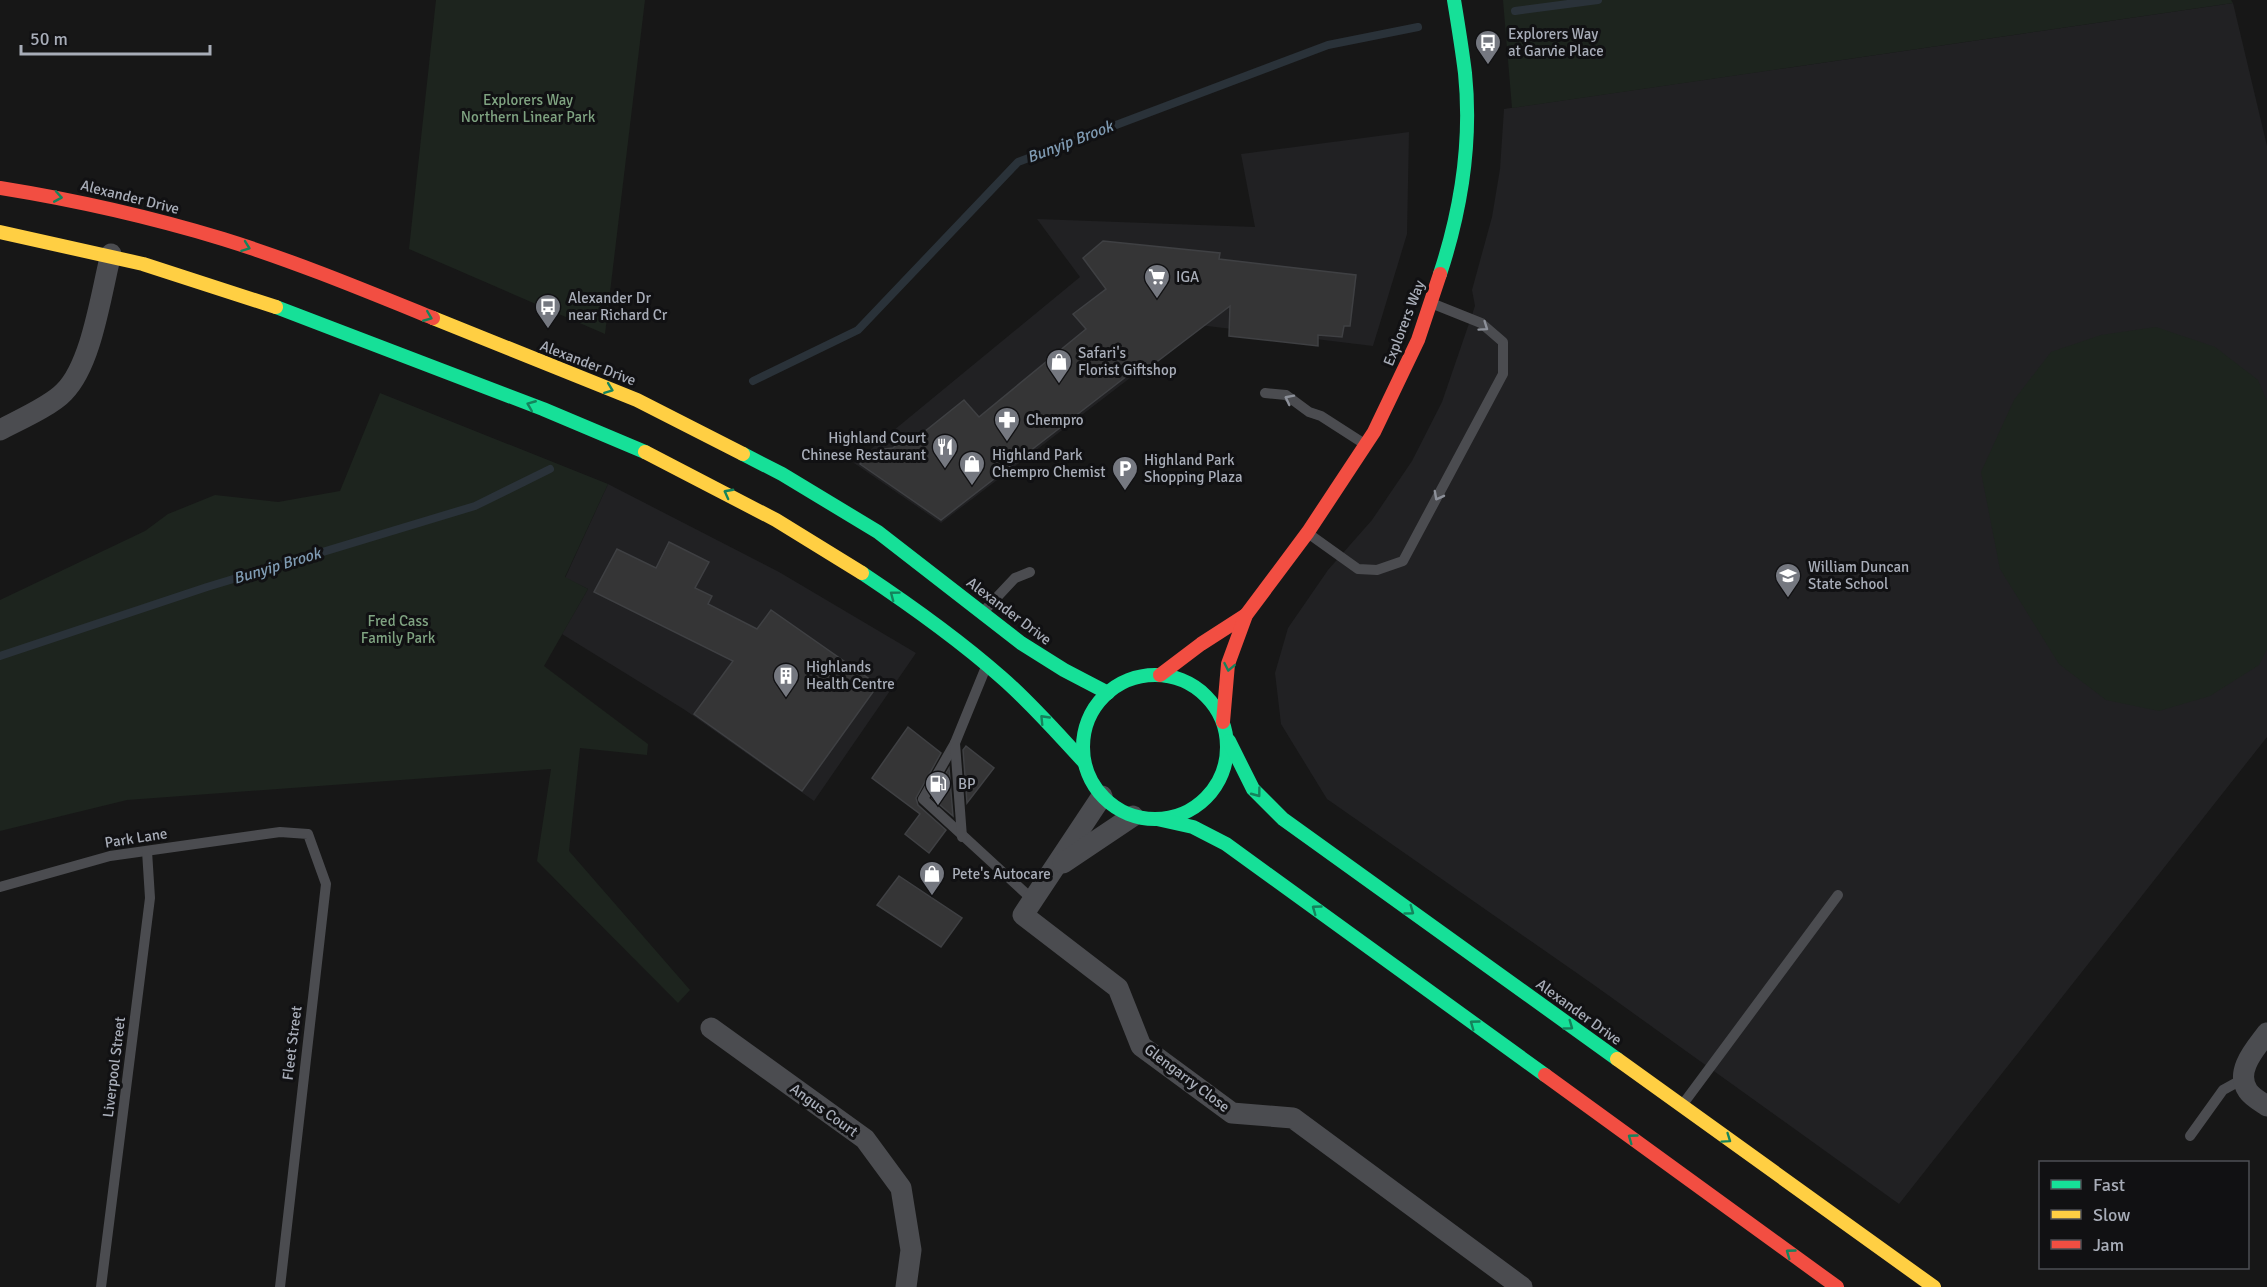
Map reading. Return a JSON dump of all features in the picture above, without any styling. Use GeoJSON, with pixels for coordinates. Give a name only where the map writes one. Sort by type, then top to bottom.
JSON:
{"type":"FeatureCollection","features":[{"type":"Feature","properties":{"kind":"main road","name":"Explorers Way"},"geometry":{"type":"LineString","coordinates":[[1223,722],[1228,664],[1246,615],[1308,532],[1366,445],[1402,377],[1431,303],[1445,259],[1464,166],[1467,114],[1465,74],[1454,0]]}},
{"type":"Feature","properties":{"kind":"main road","name":"Alexander Drive"},"geometry":{"type":"LineString","coordinates":[[0,188],[73,200],[223,239],[350,284],[637,400],[782,474],[878,532],[1022,643],[1064,670],[1108,693]]}},
{"type":"Feature","properties":{"kind":"main road"},"geometry":{"type":"LineString","coordinates":[[0,232],[111,254],[242,293],[497,392],[671,465],[769,516],[872,578],[987,665],[1023,697],[1084,762],[1093,785],[1102,796],[1133,816],[1193,827],[1226,844],[1837,1287]]}},
{"type":"Feature","properties":{"kind":"main road","name":"Explorers Way"},"geometry":{"type":"LineString","coordinates":[[1160,675],[1201,644],[1246,615]]}},
{"type":"Feature","properties":{"kind":"main road"},"geometry":{"type":"LineString","coordinates":[[1084,762],[1086,725],[1092,711],[1108,693],[1136,678],[1160,675],[1184,681],[1205,695],[1223,722],[1229,741],[1226,769],[1213,790],[1195,807],[1182,814],[1157,819]]}},
{"type":"Feature","properties":{"kind":"main road","name":"Alexander Drive"},"geometry":{"type":"LineString","coordinates":[[1229,741],[1253,789],[1283,819],[1934,1287]]}},
{"type":"Feature","properties":{"kind":"main road"},"geometry":{"type":"LineString","coordinates":[[1872,1242],[1910,1287]]}},
{"type":"Feature","properties":{"kind":"street"},"geometry":{"type":"LineString","coordinates":[[0,430],[63,394],[78,375],[85,357],[111,254]]}},
{"type":"Feature","properties":{"kind":"street","name":"Glengarry Close"},"geometry":{"type":"LineString","coordinates":[[1102,796],[1023,915],[1118,988],[1141,1046],[1232,1113],[1293,1118],[1522,1287]]}},
{"type":"Feature","properties":{"kind":"street","name":"Glengarry Close"},"geometry":{"type":"LineString","coordinates":[[1055,868],[1133,816]]}},
{"type":"Feature","properties":{"kind":"street","name":"Angus Court"},"geometry":{"type":"LineString","coordinates":[[711,1028],[865,1139],[900,1188],[911,1251],[906,1287]]}},
{"type":"Feature","properties":{"kind":"street"},"geometry":{"type":"LineString","coordinates":[[2267,1033],[2246,1063],[2243,1079],[2248,1091],[2267,1106]]}},
{"type":"Feature","properties":{"kind":"lane"},"geometry":{"type":"LineString","coordinates":[[1308,532],[1358,569],[1377,570],[1403,561],[1503,374],[1503,342],[1481,323],[1431,303]]}},
{"type":"Feature","properties":{"kind":"lane"},"geometry":{"type":"LineString","coordinates":[[1266,393],[1286,395],[1309,412],[1321,416],[1366,445]]}},
{"type":"Feature","properties":{"kind":"lane"},"geometry":{"type":"LineString","coordinates":[[982,613],[1015,578],[1030,572]]}},
{"type":"Feature","properties":{"kind":"lane"},"geometry":{"type":"LineString","coordinates":[[987,665],[955,742],[923,799],[962,837],[1034,900]]}},
{"type":"Feature","properties":{"kind":"lane"},"geometry":{"type":"LineString","coordinates":[[955,742],[962,837]]}},
{"type":"Feature","properties":{"kind":"lane","name":"Park Lane"},"geometry":{"type":"LineString","coordinates":[[0,887],[110,856],[280,832]]}},
{"type":"Feature","properties":{"kind":"lane","name":"Fleet Street"},"geometry":{"type":"LineString","coordinates":[[280,832],[308,834],[326,884],[280,1287]]}},
{"type":"Feature","properties":{"kind":"lane","name":"Liverpool Street"},"geometry":{"type":"LineString","coordinates":[[101,1287],[150,898],[147,851]]}},
{"type":"Feature","properties":{"kind":"lane"},"geometry":{"type":"LineString","coordinates":[[1681,1106],[1838,895]]}},
{"type":"Feature","properties":{"kind":"lane"},"geometry":{"type":"LineString","coordinates":[[2190,1136],[2223,1090],[2243,1079]]}},
{"type":"Feature","properties":{"kind":"shaded area","name":"William Duncan State School"},"geometry":{"type":"Polygon","coordinates":[[[2233,3],[2267,146],[2267,737],[1899,1204],[1594,985],[1327,799],[1281,724],[1275,673],[1288,628],[1328,570],[1372,520],[1412,461],[1442,402],[1475,306],[1472,290],[1492,217],[1500,169],[1504,109],[2233,3]]]}},
{"type":"Feature","properties":{"kind":"shaded area"},"geometry":{"type":"Polygon","coordinates":[[[1409,132],[1407,234],[1373,346],[1199,325],[941,523],[854,463],[1080,277],[1037,219],[1255,227],[1241,154],[1409,132]]]}},
{"type":"Feature","properties":{"kind":"shaded area"},"geometry":{"type":"Polygon","coordinates":[[[608,484],[779,572],[916,653],[814,801],[685,710],[562,634],[588,589],[565,578],[608,484]]]}},
{"type":"Feature","properties":{"kind":"green space","name":"Explorers Way Northern Linear Park"},"geometry":{"type":"Polygon","coordinates":[[[436,0],[645,0],[605,334],[409,249],[436,0]]]}},
{"type":"Feature","properties":{"kind":"green space"},"geometry":{"type":"Polygon","coordinates":[[[1503,0],[2231,0],[2233,3],[1512,108],[1503,0]]]}},
{"type":"Feature","properties":{"kind":"green space"},"geometry":{"type":"Polygon","coordinates":[[[2156,327],[2215,347],[2258,380],[2267,401],[2267,649],[2259,665],[2210,696],[2159,711],[2106,700],[2059,664],[2000,569],[1981,472],[2014,400],[2051,352],[2101,335],[2156,327]]]}},
{"type":"Feature","properties":{"kind":"green space","name":"Fred Cass Family Park"},"geometry":{"type":"Polygon","coordinates":[[[380,393],[608,484],[565,577],[588,589],[544,666],[648,744],[647,755],[580,748],[569,851],[690,990],[678,1003],[537,861],[551,769],[127,800],[0,831],[0,600],[145,531],[168,514],[215,495],[278,502],[340,491],[380,393]]]}},
{"type":"Feature","properties":{"kind":"building"},"geometry":{"type":"Polygon","coordinates":[[[1103,241],[1220,253],[1219,259],[1356,275],[1350,326],[1344,326],[1342,337],[1318,335],[1318,346],[1229,336],[1230,306],[1150,367],[1145,362],[941,520],[860,464],[876,450],[893,448],[908,434],[914,440],[964,400],[979,417],[1086,329],[1073,314],[1106,289],[1083,258],[1103,241]]]}},
{"type":"Feature","properties":{"kind":"building","name":"Highlands Health Centre"},"geometry":{"type":"Polygon","coordinates":[[[669,542],[709,562],[695,588],[712,596],[708,604],[757,629],[771,610],[878,685],[802,791],[694,714],[733,661],[594,592],[617,549],[656,568],[669,542]]]}},
{"type":"Feature","properties":{"kind":"building"},"geometry":{"type":"Polygon","coordinates":[[[908,727],[941,753],[916,798],[918,805],[946,830],[929,853],[905,834],[920,814],[872,778],[908,727]]]}},
{"type":"Feature","properties":{"kind":"building"},"geometry":{"type":"Polygon","coordinates":[[[966,746],[994,768],[967,803],[963,750],[966,746]]]}},
{"type":"Feature","properties":{"kind":"building"},"geometry":{"type":"Polygon","coordinates":[[[949,768],[953,816],[932,798],[949,768]]]}},
{"type":"Feature","properties":{"kind":"building"},"geometry":{"type":"Polygon","coordinates":[[[899,876],[962,918],[941,947],[877,905],[899,876]]]}},
{"type":"Feature","properties":{"kind":"waterway","name":"Bunyip Brook"},"geometry":{"type":"LineString","coordinates":[[1515,11],[1598,0]]}},
{"type":"Feature","properties":{"kind":"waterway","name":"Bunyip Brook"},"geometry":{"type":"LineString","coordinates":[[753,381],[858,330],[1018,162],[1328,45],[1418,27]]}},
{"type":"Feature","properties":{"kind":"waterway","name":"Bunyip Brook"},"geometry":{"type":"LineString","coordinates":[[0,656],[207,587],[475,506],[550,469]]}},
{"type":"Feature","properties":{"kind":"traffic: fast"},"geometry":{"type":"LineString","coordinates":[[1440,274],[1454,225],[1466,150],[1465,73],[1454,0]]}},
{"type":"Feature","properties":{"kind":"traffic: fast"},"geometry":{"type":"LineString","coordinates":[[276,307],[543,409],[645,452]]}},
{"type":"Feature","properties":{"kind":"traffic: fast"},"geometry":{"type":"LineString","coordinates":[[743,454],[782,474],[878,532],[1021,643],[1064,670],[1108,693]]}},
{"type":"Feature","properties":{"kind":"traffic: fast"},"geometry":{"type":"LineString","coordinates":[[862,573],[898,597],[985,663],[1023,697],[1084,762]]}},
{"type":"Feature","properties":{"kind":"traffic: fast"},"geometry":{"type":"LineString","coordinates":[[1155,675],[1182,681],[1206,696],[1221,720],[1227,747],[1221,774],[1206,798],[1182,813],[1155,819],[1128,813],[1104,798],[1089,774],[1083,747],[1089,720],[1104,696],[1128,681],[1155,675]]}},
{"type":"Feature","properties":{"kind":"traffic: fast"},"geometry":{"type":"LineString","coordinates":[[1229,741],[1253,789],[1283,819],[1617,1059]]}},
{"type":"Feature","properties":{"kind":"traffic: fast"},"geometry":{"type":"LineString","coordinates":[[1157,819],[1193,827],[1226,844],[1545,1075]]}},
{"type":"Feature","properties":{"kind":"traffic: slow"},"geometry":{"type":"LineString","coordinates":[[0,232],[143,264],[276,307]]}},
{"type":"Feature","properties":{"kind":"traffic: slow"},"geometry":{"type":"LineString","coordinates":[[433,318],[637,400],[743,454]]}},
{"type":"Feature","properties":{"kind":"traffic: slow"},"geometry":{"type":"LineString","coordinates":[[645,452],[776,520],[862,573]]}},
{"type":"Feature","properties":{"kind":"traffic: slow"},"geometry":{"type":"LineString","coordinates":[[1617,1059],[1934,1287]]}},
{"type":"Feature","properties":{"kind":"traffic: jam"},"geometry":{"type":"LineString","coordinates":[[0,188],[112,210],[223,239],[302,266],[433,318]]}},
{"type":"Feature","properties":{"kind":"traffic: jam"},"geometry":{"type":"LineString","coordinates":[[1223,722],[1228,664],[1246,615],[1308,532],[1374,432],[1418,340],[1440,274]]}},
{"type":"Feature","properties":{"kind":"traffic: jam"},"geometry":{"type":"LineString","coordinates":[[1160,675],[1201,644],[1246,615]]}},
{"type":"Feature","properties":{"kind":"traffic: jam"},"geometry":{"type":"LineString","coordinates":[[1545,1075],[1837,1287]]}},
{"type":"Feature","properties":{"kind":"place","name":"Explorers Way at Garvie Place"},"geometry":{"type":"Point","coordinates":[1488,66]}},
{"type":"Feature","properties":{"kind":"place","name":"IGA"},"geometry":{"type":"Point","coordinates":[1157,300]}},
{"type":"Feature","properties":{"kind":"place","name":"Alexander Dr near Richard Cr"},"geometry":{"type":"Point","coordinates":[548,330]}},
{"type":"Feature","properties":{"kind":"place","name":"Safari's Florist Giftshop"},"geometry":{"type":"Point","coordinates":[1059,385]}},
{"type":"Feature","properties":{"kind":"place","name":"Chempro"},"geometry":{"type":"Point","coordinates":[1007,443]}},
{"type":"Feature","properties":{"kind":"place","name":"Highland Court Chinese Restaurant"},"geometry":{"type":"Point","coordinates":[945,470]}},
{"type":"Feature","properties":{"kind":"place","name":"Highland Park Chempro Chemist"},"geometry":{"type":"Point","coordinates":[972,487]}},
{"type":"Feature","properties":{"kind":"place","name":"Highland Park Shopping Plaza"},"geometry":{"type":"Point","coordinates":[1125,492]}},
{"type":"Feature","properties":{"kind":"place","name":"William Duncan State School"},"geometry":{"type":"Point","coordinates":[1788,599]}},
{"type":"Feature","properties":{"kind":"place","name":"Highlands Health Centre"},"geometry":{"type":"Point","coordinates":[786,699]}},
{"type":"Feature","properties":{"kind":"place","name":"BP"},"geometry":{"type":"Point","coordinates":[938,807]}},
{"type":"Feature","properties":{"kind":"place","name":"Pete's Autocare"},"geometry":{"type":"Point","coordinates":[932,897]}}]}
